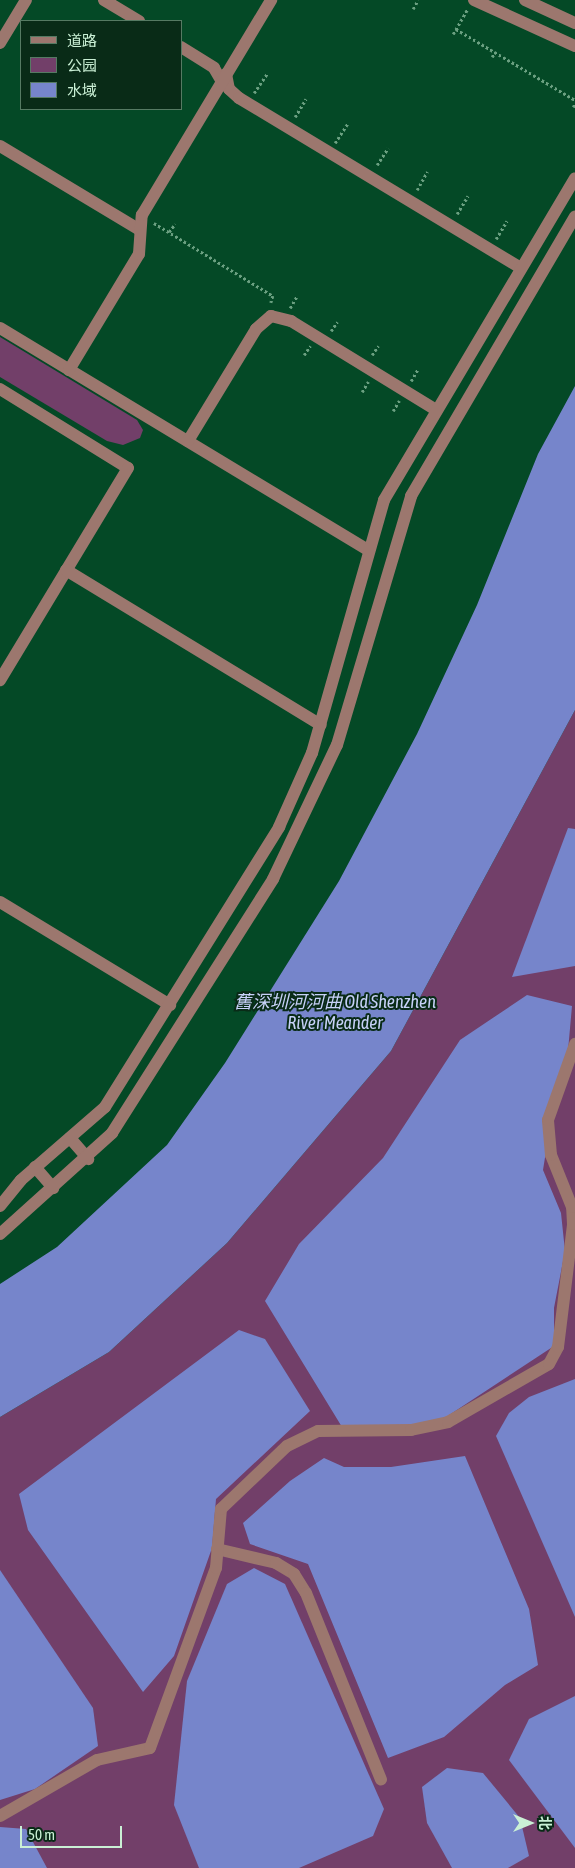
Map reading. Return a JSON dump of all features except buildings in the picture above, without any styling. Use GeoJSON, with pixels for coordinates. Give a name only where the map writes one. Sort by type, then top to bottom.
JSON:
{"type":"FeatureCollection","features":[{"type":"Feature","properties":{"kind":"lane"},"geometry":{"type":"LineString","coordinates":[[0,43],[26,0]]}},
{"type":"Feature","properties":{"kind":"lane"},"geometry":{"type":"LineString","coordinates":[[104,0],[137,20]]}},
{"type":"Feature","properties":{"kind":"lane"},"geometry":{"type":"LineString","coordinates":[[69,370],[138,254],[138,229],[142,215],[271,0]]}},
{"type":"Feature","properties":{"kind":"lane"},"geometry":{"type":"LineString","coordinates":[[525,0],[575,22]]}},
{"type":"Feature","properties":{"kind":"lane"},"geometry":{"type":"LineString","coordinates":[[471,4],[575,46]]}},
{"type":"Feature","properties":{"kind":"lane"},"geometry":{"type":"LineString","coordinates":[[182,48],[214,68],[239,98],[521,268]]}},
{"type":"Feature","properties":{"kind":"lane"},"geometry":{"type":"LineString","coordinates":[[0,146],[138,229]]}},
{"type":"Feature","properties":{"kind":"lane"},"geometry":{"type":"LineString","coordinates":[[0,1206],[35,1167],[105,1107],[279,827],[304,776],[321,725],[368,550],[387,493],[575,178]]}},
{"type":"Feature","properties":{"kind":"lane"},"geometry":{"type":"LineString","coordinates":[[0,1234],[88,1159],[124,1114],[287,855],[337,745],[410,496],[575,217]]}},
{"type":"Feature","properties":{"kind":"lane"},"geometry":{"type":"LineString","coordinates":[[188,441],[256,329],[268,317],[291,321],[436,410]]}},
{"type":"Feature","properties":{"kind":"lane"},"geometry":{"type":"LineString","coordinates":[[0,328],[368,550]]}},
{"type":"Feature","properties":{"kind":"lane"},"geometry":{"type":"LineString","coordinates":[[0,390],[128,468],[0,680]]}},
{"type":"Feature","properties":{"kind":"lane"},"geometry":{"type":"LineString","coordinates":[[66,570],[321,725]]}},
{"type":"Feature","properties":{"kind":"lane"},"geometry":{"type":"LineString","coordinates":[[341,649],[363,654]]}},
{"type":"Feature","properties":{"kind":"lane"},"geometry":{"type":"LineString","coordinates":[[335,672],[356,677]]}},
{"type":"Feature","properties":{"kind":"lane"},"geometry":{"type":"LineString","coordinates":[[0,902],[170,1005]]}},
{"type":"Feature","properties":{"kind":"lane"},"geometry":{"type":"LineString","coordinates":[[0,1816],[96,1760],[150,1748],[216,1568],[221,1509],[287,1446],[318,1431],[411,1430],[448,1422],[549,1364],[556,1354],[573,1224],[572,1207],[551,1156],[548,1120],[575,1044]]}},
{"type":"Feature","properties":{"kind":"lane"},"geometry":{"type":"LineString","coordinates":[[70,1138],[88,1159]]}},
{"type":"Feature","properties":{"kind":"lane"},"geometry":{"type":"LineString","coordinates":[[35,1167],[53,1188]]}},
{"type":"Feature","properties":{"kind":"lane"},"geometry":{"type":"LineString","coordinates":[[217,1549],[276,1563],[294,1574],[306,1593],[381,1780]]}},
{"type":"Feature","properties":{"kind":"path"},"geometry":{"type":"LineString","coordinates":[[413,10],[418,0]]}},
{"type":"Feature","properties":{"kind":"path"},"geometry":{"type":"LineString","coordinates":[[452,34],[471,4]]}},
{"type":"Feature","properties":{"kind":"path"},"geometry":{"type":"LineString","coordinates":[[456,28],[535,77],[574,104]]}},
{"type":"Feature","properties":{"kind":"path"},"geometry":{"type":"LineString","coordinates":[[492,58],[495,52]]}},
{"type":"Feature","properties":{"kind":"path"},"geometry":{"type":"LineString","coordinates":[[532,81],[535,77]]}},
{"type":"Feature","properties":{"kind":"path"},"geometry":{"type":"LineString","coordinates":[[142,215],[273,296],[268,317]]}},
{"type":"Feature","properties":{"kind":"path"},"geometry":{"type":"LineString","coordinates":[[170,232],[175,224]]}},
{"type":"Feature","properties":{"kind":"green space"},"geometry":{"type":"Polygon","coordinates":[[[0,337],[137,420],[143,430],[140,438],[123,445],[107,441],[0,377],[0,337]]]}},
{"type":"Feature","properties":{"kind":"green space"},"geometry":{"type":"Polygon","coordinates":[[[575,710],[575,1868],[0,1868],[0,1417],[109,1352],[227,1243],[391,1051],[575,710]]]}},
{"type":"Feature","properties":{"kind":"water","name":"舊深圳河河曲 Old Shenzhen River Meander"},"geometry":{"type":"Polygon","coordinates":[[[575,386],[575,710],[391,1051],[227,1243],[109,1352],[0,1417],[0,1284],[57,1247],[167,1145],[225,1063],[339,881],[417,734],[477,605],[538,454],[575,386]]]}},
{"type":"Feature","properties":{"kind":"water"},"geometry":{"type":"Polygon","coordinates":[[[568,828],[575,829],[575,966],[512,977],[568,828]]]}},
{"type":"Feature","properties":{"kind":"water"},"geometry":{"type":"Polygon","coordinates":[[[527,995],[572,1006],[567,1062],[552,1114],[543,1170],[561,1213],[565,1251],[554,1308],[554,1346],[431,1427],[342,1427],[265,1301],[299,1244],[383,1158],[460,1040],[527,995]]]}},
{"type":"Feature","properties":{"kind":"water"},"geometry":{"type":"Polygon","coordinates":[[[239,1330],[265,1339],[310,1411],[216,1499],[212,1548],[174,1656],[143,1692],[28,1530],[19,1494],[239,1330]]]}},
{"type":"Feature","properties":{"kind":"water"},"geometry":{"type":"Polygon","coordinates":[[[575,1379],[575,1617],[496,1436],[509,1413],[529,1397],[575,1379]]]}},
{"type":"Feature","properties":{"kind":"water"},"geometry":{"type":"Polygon","coordinates":[[[465,1456],[529,1609],[538,1665],[505,1685],[444,1737],[388,1758],[308,1564],[250,1544],[243,1523],[290,1481],[324,1458],[344,1467],[391,1467],[465,1456]]]}},
{"type":"Feature","properties":{"kind":"water"},"geometry":{"type":"Polygon","coordinates":[[[254,1568],[285,1584],[384,1809],[373,1836],[299,1868],[199,1868],[174,1805],[187,1681],[227,1584],[254,1568]]]}},
{"type":"Feature","properties":{"kind":"water"},"geometry":{"type":"Polygon","coordinates":[[[0,1570],[93,1708],[98,1746],[35,1789],[0,1800],[0,1570]]]}},
{"type":"Feature","properties":{"kind":"water"},"geometry":{"type":"Polygon","coordinates":[[[575,1696],[575,1848],[509,1760],[529,1719],[575,1696]]]}},
{"type":"Feature","properties":{"kind":"water"},"geometry":{"type":"Polygon","coordinates":[[[447,1768],[483,1773],[520,1818],[529,1856],[508,1868],[452,1868],[427,1823],[422,1787],[447,1768]]]}},
{"type":"Feature","properties":{"kind":"water"},"geometry":{"type":"Polygon","coordinates":[[[0,1827],[26,1829],[47,1868],[0,1868],[0,1827]]]}}]}
